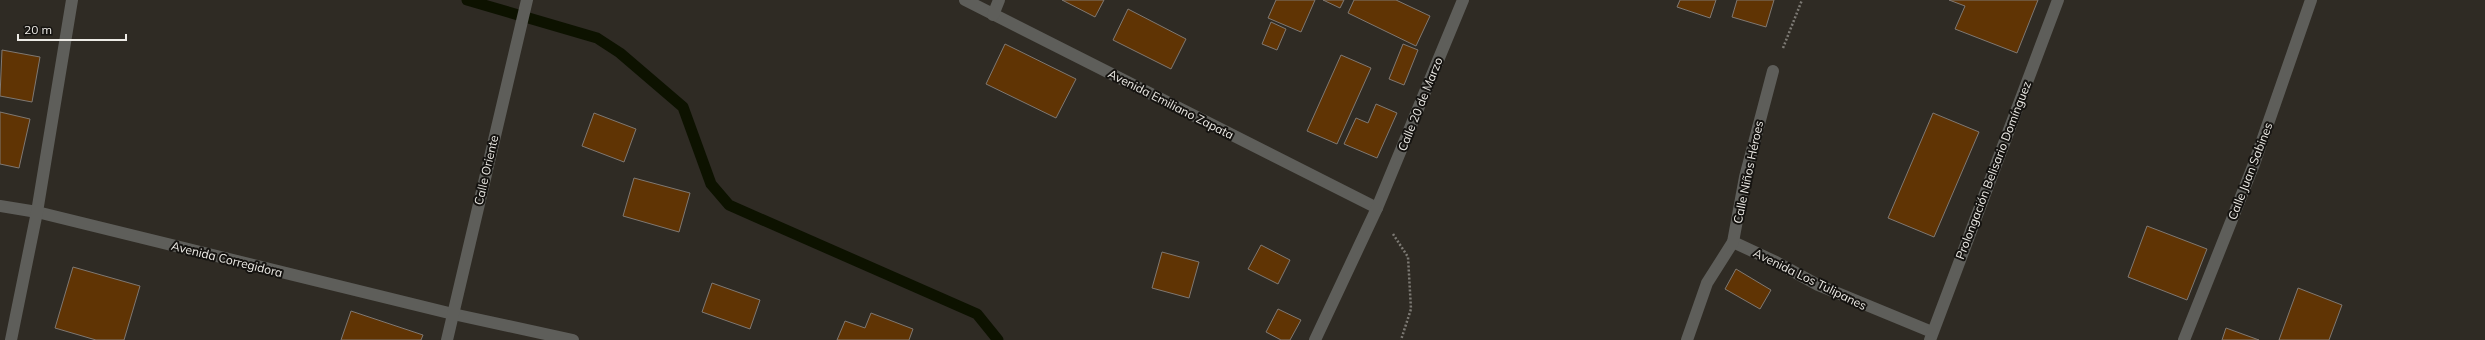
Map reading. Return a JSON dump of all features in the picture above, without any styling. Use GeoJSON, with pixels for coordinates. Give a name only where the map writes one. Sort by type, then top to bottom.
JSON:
{"type":"FeatureCollection","features":[{"type":"Feature","properties":{"kind":"street"},"geometry":{"type":"LineString","coordinates":[[11,340],[37,212],[72,0]]}},
{"type":"Feature","properties":{"kind":"street","name":"Calle Oriente"},"geometry":{"type":"LineString","coordinates":[[446,340],[527,0]]}},
{"type":"Feature","properties":{"kind":"street","name":"Avenida Emiliano Zapata"},"geometry":{"type":"LineString","coordinates":[[965,0],[1377,208]]}},
{"type":"Feature","properties":{"kind":"street"},"geometry":{"type":"LineString","coordinates":[[993,14],[999,0]]}},
{"type":"Feature","properties":{"kind":"street","name":"Calle 20 de Marzo"},"geometry":{"type":"LineString","coordinates":[[1315,340],[1377,208],[1463,0]]}},
{"type":"Feature","properties":{"kind":"street","name":"Prolongación Belisario Domínguez"},"geometry":{"type":"LineString","coordinates":[[1931,336],[2058,0]]}},
{"type":"Feature","properties":{"kind":"street","name":"Calle Juan Sabines"},"geometry":{"type":"LineString","coordinates":[[2184,340],[2254,164],[2311,0]]}},
{"type":"Feature","properties":{"kind":"street","name":"Calle Niños Héroes"},"geometry":{"type":"LineString","coordinates":[[1687,340],[1707,283],[1733,242],[1745,177],[1773,71]]}},
{"type":"Feature","properties":{"kind":"street","name":"Avenida Corregidora"},"geometry":{"type":"LineString","coordinates":[[0,206],[37,212],[453,314],[573,340]]}},
{"type":"Feature","properties":{"kind":"street","name":"Avenida Los Tulipanes"},"geometry":{"type":"LineString","coordinates":[[1733,242],[1776,262],[1818,285],[1931,336]]}},
{"type":"Feature","properties":{"kind":"path"},"geometry":{"type":"LineString","coordinates":[[1773,71],[1802,0]]}},
{"type":"Feature","properties":{"kind":"path"},"geometry":{"type":"LineString","coordinates":[[1377,208],[1408,257],[1411,309],[1401,340]]}},
{"type":"Feature","properties":{"kind":"building"},"geometry":{"type":"Polygon","coordinates":[[[1062,0],[1104,0],[1095,17],[1062,0]]]}},
{"type":"Feature","properties":{"kind":"building"},"geometry":{"type":"Polygon","coordinates":[[[1276,0],[1315,0],[1301,32],[1268,18],[1276,0]]]}},
{"type":"Feature","properties":{"kind":"building"},"geometry":{"type":"Polygon","coordinates":[[[1323,0],[1344,0],[1340,8],[1323,0]]]}},
{"type":"Feature","properties":{"kind":"building"},"geometry":{"type":"Polygon","coordinates":[[[1354,0],[1396,0],[1430,16],[1416,46],[1348,13],[1354,0]]]}},
{"type":"Feature","properties":{"kind":"building"},"geometry":{"type":"Polygon","coordinates":[[[1680,0],[1716,0],[1710,18],[1677,7],[1680,0]]]}},
{"type":"Feature","properties":{"kind":"building"},"geometry":{"type":"Polygon","coordinates":[[[1737,0],[1774,0],[1766,27],[1732,17],[1737,0]]]}},
{"type":"Feature","properties":{"kind":"building"},"geometry":{"type":"Polygon","coordinates":[[[1949,0],[2038,0],[2017,53],[1955,29],[1965,6],[1949,0]]]}},
{"type":"Feature","properties":{"kind":"building"},"geometry":{"type":"Polygon","coordinates":[[[1128,9],[1186,39],[1171,69],[1113,40],[1128,9]]]}},
{"type":"Feature","properties":{"kind":"building"},"geometry":{"type":"Polygon","coordinates":[[[1271,22],[1286,29],[1277,50],[1262,44],[1271,22]]]}},
{"type":"Feature","properties":{"kind":"building"},"geometry":{"type":"Polygon","coordinates":[[[1005,44],[1076,79],[1056,118],[986,84],[1005,44]]]}},
{"type":"Feature","properties":{"kind":"building"},"geometry":{"type":"Polygon","coordinates":[[[1403,44],[1418,50],[1404,85],[1389,79],[1403,44]]]}},
{"type":"Feature","properties":{"kind":"building"},"geometry":{"type":"Polygon","coordinates":[[[2,50],[40,57],[32,102],[0,96],[2,50]]]}},
{"type":"Feature","properties":{"kind":"building"},"geometry":{"type":"Polygon","coordinates":[[[1341,55],[1371,68],[1337,144],[1307,131],[1341,55]]]}},
{"type":"Feature","properties":{"kind":"building"},"geometry":{"type":"Polygon","coordinates":[[[1376,104],[1397,113],[1377,158],[1344,144],[1356,118],[1368,123],[1376,104]]]}},
{"type":"Feature","properties":{"kind":"building"},"geometry":{"type":"Polygon","coordinates":[[[0,112],[30,119],[19,168],[0,164],[0,112]]]}},
{"type":"Feature","properties":{"kind":"building"},"geometry":{"type":"Polygon","coordinates":[[[594,113],[636,129],[624,162],[582,146],[594,113]]]}},
{"type":"Feature","properties":{"kind":"building"},"geometry":{"type":"Polygon","coordinates":[[[1933,113],[1979,132],[1934,237],[1888,218],[1933,113]]]}},
{"type":"Feature","properties":{"kind":"building"},"geometry":{"type":"Polygon","coordinates":[[[634,178],[690,193],[679,232],[623,216],[634,178]]]}},
{"type":"Feature","properties":{"kind":"building"},"geometry":{"type":"Polygon","coordinates":[[[2147,226],[2207,249],[2187,300],[2128,277],[2147,226]]]}},
{"type":"Feature","properties":{"kind":"building"},"geometry":{"type":"Polygon","coordinates":[[[1261,245],[1290,260],[1278,284],[1248,269],[1261,245]]]}},
{"type":"Feature","properties":{"kind":"building"},"geometry":{"type":"Polygon","coordinates":[[[1162,252],[1199,262],[1189,298],[1152,288],[1162,252]]]}},
{"type":"Feature","properties":{"kind":"building"},"geometry":{"type":"Polygon","coordinates":[[[73,267],[140,286],[124,340],[96,340],[55,328],[73,267]]]}},
{"type":"Feature","properties":{"kind":"building"},"geometry":{"type":"Polygon","coordinates":[[[1736,269],[1771,290],[1760,309],[1725,289],[1736,269]]]}},
{"type":"Feature","properties":{"kind":"building"},"geometry":{"type":"Polygon","coordinates":[[[712,283],[760,300],[750,329],[702,312],[712,283]]]}},
{"type":"Feature","properties":{"kind":"building"},"geometry":{"type":"Polygon","coordinates":[[[2298,288],[2342,305],[2329,340],[2279,340],[2298,288]]]}},
{"type":"Feature","properties":{"kind":"building"},"geometry":{"type":"Polygon","coordinates":[[[1278,309],[1301,320],[1290,340],[1281,340],[1266,332],[1278,309]]]}},
{"type":"Feature","properties":{"kind":"building"},"geometry":{"type":"Polygon","coordinates":[[[351,311],[423,335],[421,340],[341,340],[351,311]]]}},
{"type":"Feature","properties":{"kind":"building"},"geometry":{"type":"Polygon","coordinates":[[[871,313],[913,329],[909,340],[837,340],[845,321],[865,328],[871,313]]]}},
{"type":"Feature","properties":{"kind":"building"},"geometry":{"type":"Polygon","coordinates":[[[2226,328],[2259,340],[2222,340],[2226,328]]]}},
{"type":"Feature","properties":{"kind":"waterway"},"geometry":{"type":"LineString","coordinates":[[467,0],[597,38],[620,53],[683,107],[711,184],[729,205],[977,314],[998,340]]}}]}
